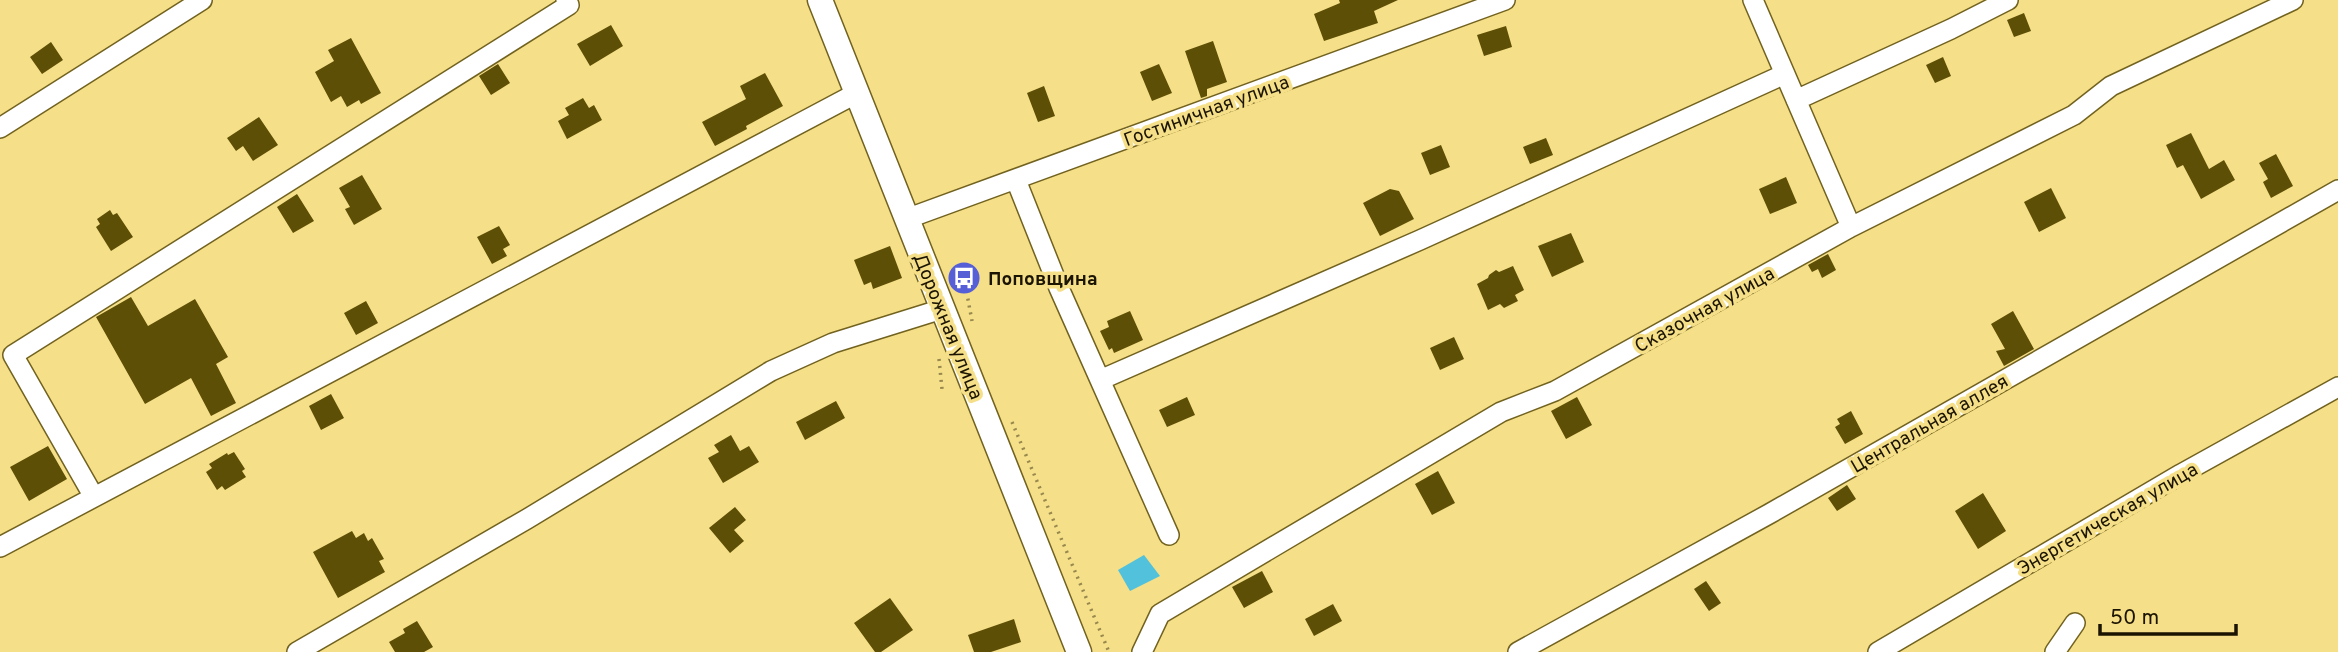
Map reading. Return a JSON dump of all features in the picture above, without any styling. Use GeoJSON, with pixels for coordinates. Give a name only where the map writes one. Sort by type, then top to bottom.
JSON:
{"type":"FeatureCollection","features":[{"type":"Feature","properties":{"kind":"main road","name":"Дорожная улица"},"geometry":{"type":"LineString","coordinates":[[820,0],[1079,652]]}},
{"type":"Feature","properties":{"kind":"street"},"geometry":{"type":"LineString","coordinates":[[0,128],[202,0]]}},
{"type":"Feature","properties":{"kind":"street"},"geometry":{"type":"LineString","coordinates":[[94,497],[13,355],[569,5],[566,0]]}},
{"type":"Feature","properties":{"kind":"street","name":"Гостиничная улица"},"geometry":{"type":"LineString","coordinates":[[906,219],[1506,0]]}},
{"type":"Feature","properties":{"kind":"street"},"geometry":{"type":"LineString","coordinates":[[1753,0],[1851,227]]}},
{"type":"Feature","properties":{"kind":"street"},"geometry":{"type":"LineString","coordinates":[[1796,100],[2008,0]]}},
{"type":"Feature","properties":{"kind":"street","name":"Сказочная улица"},"geometry":{"type":"LineString","coordinates":[[1142,652],[1160,614],[1501,412],[1555,391],[1851,227],[2074,115],[2111,86],[2293,0]]}},
{"type":"Feature","properties":{"kind":"street"},"geometry":{"type":"LineString","coordinates":[[1100,380],[1432,235],[1785,74]]}},
{"type":"Feature","properties":{"kind":"street"},"geometry":{"type":"LineString","coordinates":[[0,547],[857,93]]}},
{"type":"Feature","properties":{"kind":"street"},"geometry":{"type":"LineString","coordinates":[[1016,180],[1059,288],[1169,535]]}},
{"type":"Feature","properties":{"kind":"street","name":"Центральная аллея"},"geometry":{"type":"LineString","coordinates":[[1518,652],[1769,514],[2338,190]]}},
{"type":"Feature","properties":{"kind":"street"},"geometry":{"type":"LineString","coordinates":[[297,652],[515,526],[771,371],[833,343],[942,309]]}},
{"type":"Feature","properties":{"kind":"street","name":"Энергетическая улица"},"geometry":{"type":"LineString","coordinates":[[1883,652],[2181,474],[2338,387]]}},
{"type":"Feature","properties":{"kind":"street"},"geometry":{"type":"LineString","coordinates":[[2055,652],[2075,622]]}},
{"type":"Feature","properties":{"kind":"path"},"geometry":{"type":"LineString","coordinates":[[964,278],[973,326]]}},
{"type":"Feature","properties":{"kind":"path"},"geometry":{"type":"LineString","coordinates":[[938,354],[942,389]]}},
{"type":"Feature","properties":{"kind":"path"},"geometry":{"type":"LineString","coordinates":[[1008,411],[1109,652]]}},
{"type":"Feature","properties":{"kind":"water"},"geometry":{"type":"Polygon","coordinates":[[[1144,555],[1160,576],[1130,591],[1118,570],[1144,555]]]}},
{"type":"Feature","properties":{"kind":"building"},"geometry":{"type":"Polygon","coordinates":[[[1339,0],[1398,0],[1374,11],[1378,23],[1324,41],[1314,14],[1340,3],[1339,0]]]}},
{"type":"Feature","properties":{"kind":"building"},"geometry":{"type":"Polygon","coordinates":[[[2024,13],[2031,31],[2014,37],[2007,20],[2024,13]]]}},
{"type":"Feature","properties":{"kind":"building"},"geometry":{"type":"Polygon","coordinates":[[[611,25],[623,46],[590,66],[577,44],[611,25]]]}},
{"type":"Feature","properties":{"kind":"building"},"geometry":{"type":"Polygon","coordinates":[[[1506,26],[1512,47],[1484,56],[1477,35],[1506,26]]]}},
{"type":"Feature","properties":{"kind":"building"},"geometry":{"type":"Polygon","coordinates":[[[351,38],[381,93],[361,104],[359,100],[347,107],[341,96],[331,102],[315,72],[334,61],[328,50],[351,38]]]}},
{"type":"Feature","properties":{"kind":"building"},"geometry":{"type":"Polygon","coordinates":[[[1213,41],[1227,82],[1207,89],[1207,96],[1201,98],[1185,51],[1213,41]]]}},
{"type":"Feature","properties":{"kind":"building"},"geometry":{"type":"Polygon","coordinates":[[[51,42],[63,60],[42,74],[30,57],[51,42]]]}},
{"type":"Feature","properties":{"kind":"building"},"geometry":{"type":"Polygon","coordinates":[[[1943,57],[1951,76],[1935,83],[1926,65],[1943,57]]]}},
{"type":"Feature","properties":{"kind":"building"},"geometry":{"type":"Polygon","coordinates":[[[498,64],[510,83],[491,95],[479,76],[498,64]]]}},
{"type":"Feature","properties":{"kind":"building"},"geometry":{"type":"Polygon","coordinates":[[[1159,64],[1172,93],[1152,101],[1140,72],[1159,64]]]}},
{"type":"Feature","properties":{"kind":"building"},"geometry":{"type":"Polygon","coordinates":[[[765,73],[783,106],[715,146],[702,122],[746,99],[740,86],[765,73]]]}},
{"type":"Feature","properties":{"kind":"building"},"geometry":{"type":"Polygon","coordinates":[[[1044,86],[1055,116],[1038,122],[1027,93],[1044,86]]]}},
{"type":"Feature","properties":{"kind":"building"},"geometry":{"type":"Polygon","coordinates":[[[583,98],[589,108],[594,105],[602,120],[567,139],[558,121],[569,115],[565,108],[583,98]]]}},
{"type":"Feature","properties":{"kind":"building"},"geometry":{"type":"Polygon","coordinates":[[[259,117],[278,145],[253,161],[243,146],[236,151],[227,138],[259,117]]]}},
{"type":"Feature","properties":{"kind":"building"},"geometry":{"type":"Polygon","coordinates":[[[2191,133],[2209,169],[2224,160],[2235,180],[2201,199],[2183,165],[2177,168],[2166,145],[2191,133]]]}},
{"type":"Feature","properties":{"kind":"building"},"geometry":{"type":"Polygon","coordinates":[[[1546,138],[1553,155],[1530,164],[1523,147],[1546,138]]]}},
{"type":"Feature","properties":{"kind":"building"},"geometry":{"type":"Polygon","coordinates":[[[1441,145],[1450,167],[1430,175],[1421,153],[1441,145]]]}},
{"type":"Feature","properties":{"kind":"building"},"geometry":{"type":"Polygon","coordinates":[[[2276,154],[2293,186],[2271,198],[2263,182],[2268,179],[2259,163],[2276,154]]]}},
{"type":"Feature","properties":{"kind":"building"},"geometry":{"type":"Polygon","coordinates":[[[362,175],[382,209],[354,225],[345,209],[350,207],[339,188],[362,175]]]}},
{"type":"Feature","properties":{"kind":"building"},"geometry":{"type":"Polygon","coordinates":[[[1786,177],[1797,203],[1770,214],[1759,189],[1786,177]]]}},
{"type":"Feature","properties":{"kind":"building"},"geometry":{"type":"Polygon","coordinates":[[[2051,188],[2066,218],[2039,232],[2024,202],[2051,188]]]}},
{"type":"Feature","properties":{"kind":"building"},"geometry":{"type":"Polygon","coordinates":[[[1390,189],[1399,191],[1414,219],[1380,236],[1363,203],[1390,189]]]}},
{"type":"Feature","properties":{"kind":"building"},"geometry":{"type":"Polygon","coordinates":[[[297,194],[314,221],[293,233],[277,207],[297,194]]]}},
{"type":"Feature","properties":{"kind":"building"},"geometry":{"type":"Polygon","coordinates":[[[110,210],[113,215],[117,213],[133,237],[111,251],[96,227],[100,224],[97,219],[110,210]]]}},
{"type":"Feature","properties":{"kind":"building"},"geometry":{"type":"Polygon","coordinates":[[[499,226],[510,245],[503,249],[507,256],[492,264],[477,237],[499,226]]]}},
{"type":"Feature","properties":{"kind":"building"},"geometry":{"type":"Polygon","coordinates":[[[1571,233],[1584,262],[1552,277],[1538,246],[1571,233]]]}},
{"type":"Feature","properties":{"kind":"building"},"geometry":{"type":"Polygon","coordinates":[[[890,246],[902,278],[873,289],[871,282],[864,285],[854,260],[890,246]]]}},
{"type":"Feature","properties":{"kind":"building"},"geometry":{"type":"Polygon","coordinates":[[[1828,254],[1836,270],[1822,278],[1818,269],[1812,272],[1808,265],[1828,254]]]}},
{"type":"Feature","properties":{"kind":"building"},"geometry":{"type":"Polygon","coordinates":[[[1513,266],[1524,290],[1515,295],[1518,301],[1504,308],[1500,304],[1488,310],[1477,284],[1496,270],[1499,272],[1513,266]]]}},
{"type":"Feature","properties":{"kind":"building"},"geometry":{"type":"Polygon","coordinates":[[[131,297],[148,326],[195,299],[228,357],[216,364],[236,403],[211,416],[191,378],[145,404],[96,317],[131,297]]]}},
{"type":"Feature","properties":{"kind":"building"},"geometry":{"type":"Polygon","coordinates":[[[366,301],[378,323],[356,335],[344,313],[366,301]]]}},
{"type":"Feature","properties":{"kind":"building"},"geometry":{"type":"Polygon","coordinates":[[[1130,311],[1143,340],[1114,353],[1112,348],[1109,350],[1100,331],[1109,327],[1107,321],[1130,311]]]}},
{"type":"Feature","properties":{"kind":"building"},"geometry":{"type":"Polygon","coordinates":[[[2013,311],[2034,349],[2004,366],[1996,351],[2005,349],[1991,324],[2013,311]]]}},
{"type":"Feature","properties":{"kind":"building"},"geometry":{"type":"Polygon","coordinates":[[[1454,337],[1464,359],[1440,370],[1430,348],[1454,337]]]}},
{"type":"Feature","properties":{"kind":"building"},"geometry":{"type":"Polygon","coordinates":[[[331,394],[344,418],[321,430],[309,406],[331,394]]]}},
{"type":"Feature","properties":{"kind":"building"},"geometry":{"type":"Polygon","coordinates":[[[1187,397],[1195,415],[1167,427],[1159,410],[1187,397]]]}},
{"type":"Feature","properties":{"kind":"building"},"geometry":{"type":"Polygon","coordinates":[[[1577,397],[1592,425],[1566,439],[1551,411],[1577,397]]]}},
{"type":"Feature","properties":{"kind":"building"},"geometry":{"type":"Polygon","coordinates":[[[836,401],[845,418],[805,440],[796,422],[836,401]]]}},
{"type":"Feature","properties":{"kind":"building"},"geometry":{"type":"Polygon","coordinates":[[[1851,411],[1863,434],[1845,444],[1835,427],[1840,424],[1837,419],[1851,411]]]}},
{"type":"Feature","properties":{"kind":"building"},"geometry":{"type":"Polygon","coordinates":[[[731,435],[740,451],[749,446],[759,462],[723,483],[708,458],[719,452],[714,445],[731,435]]]}},
{"type":"Feature","properties":{"kind":"building"},"geometry":{"type":"Polygon","coordinates":[[[48,446],[67,479],[29,501],[10,467],[48,446]]]}},
{"type":"Feature","properties":{"kind":"building"},"geometry":{"type":"Polygon","coordinates":[[[234,452],[245,469],[242,471],[246,477],[225,490],[222,486],[217,490],[206,472],[212,468],[209,464],[227,453],[228,455],[234,452]]]}},
{"type":"Feature","properties":{"kind":"building"},"geometry":{"type":"Polygon","coordinates":[[[1438,471],[1455,503],[1432,515],[1415,484],[1438,471]]]}},
{"type":"Feature","properties":{"kind":"building"},"geometry":{"type":"Polygon","coordinates":[[[1847,485],[1856,499],[1837,511],[1828,498],[1847,485]]]}},
{"type":"Feature","properties":{"kind":"building"},"geometry":{"type":"Polygon","coordinates":[[[1983,493],[2006,531],[1978,549],[1955,511],[1983,493]]]}},
{"type":"Feature","properties":{"kind":"building"},"geometry":{"type":"Polygon","coordinates":[[[735,507],[746,520],[734,530],[744,541],[730,553],[709,528],[735,507]]]}},
{"type":"Feature","properties":{"kind":"building"},"geometry":{"type":"Polygon","coordinates":[[[352,531],[356,538],[364,533],[368,541],[372,538],[384,559],[379,561],[385,572],[338,598],[313,552],[352,531]]]}},
{"type":"Feature","properties":{"kind":"building"},"geometry":{"type":"Polygon","coordinates":[[[1262,571],[1273,592],[1244,608],[1232,587],[1262,571]]]}},
{"type":"Feature","properties":{"kind":"building"},"geometry":{"type":"Polygon","coordinates":[[[1706,581],[1721,603],[1709,611],[1694,589],[1706,581]]]}},
{"type":"Feature","properties":{"kind":"building"},"geometry":{"type":"Polygon","coordinates":[[[890,598],[913,630],[881,652],[875,652],[854,623],[890,598]]]}},
{"type":"Feature","properties":{"kind":"building"},"geometry":{"type":"Polygon","coordinates":[[[1333,604],[1342,621],[1314,636],[1305,619],[1333,604]]]}},
{"type":"Feature","properties":{"kind":"building"},"geometry":{"type":"Polygon","coordinates":[[[1014,619],[1021,642],[991,652],[974,652],[968,635],[1014,619]]]}},
{"type":"Feature","properties":{"kind":"building"},"geometry":{"type":"Polygon","coordinates":[[[417,621],[433,647],[424,652],[395,652],[389,642],[405,633],[403,629],[417,621]]]}},
{"type":"Feature","properties":{"kind":"place","name":"Поповщина"},"geometry":{"type":"Point","coordinates":[964,278]}}]}
